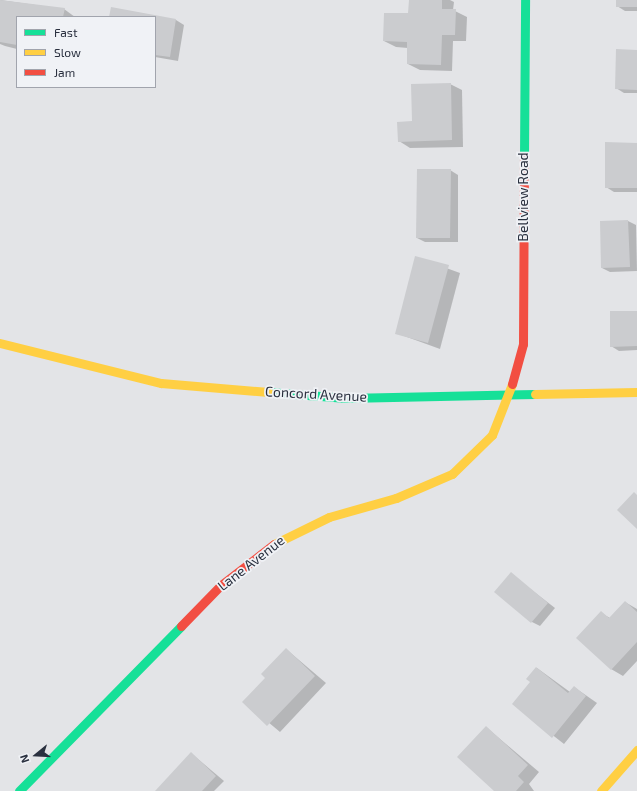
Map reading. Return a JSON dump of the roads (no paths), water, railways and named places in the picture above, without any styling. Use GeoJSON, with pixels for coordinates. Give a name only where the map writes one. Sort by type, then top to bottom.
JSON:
{"type":"FeatureCollection","features":[{"type":"Feature","properties":{"kind":"street","name":"Bellview Road"},"geometry":{"type":"LineString","coordinates":[[510,392],[523,344],[525,0]]}},
{"type":"Feature","properties":{"kind":"street","name":"Concord Avenue"},"geometry":{"type":"LineString","coordinates":[[0,343],[161,383],[346,398],[510,392],[637,392]]}},
{"type":"Feature","properties":{"kind":"street","name":"Lane Avenue"},"geometry":{"type":"LineString","coordinates":[[19,791],[221,585],[284,536],[329,517],[396,498],[452,474],[492,435],[510,392]]}},
{"type":"Feature","properties":{"kind":"street"},"geometry":{"type":"LineString","coordinates":[[601,791],[637,750]]}}]}
